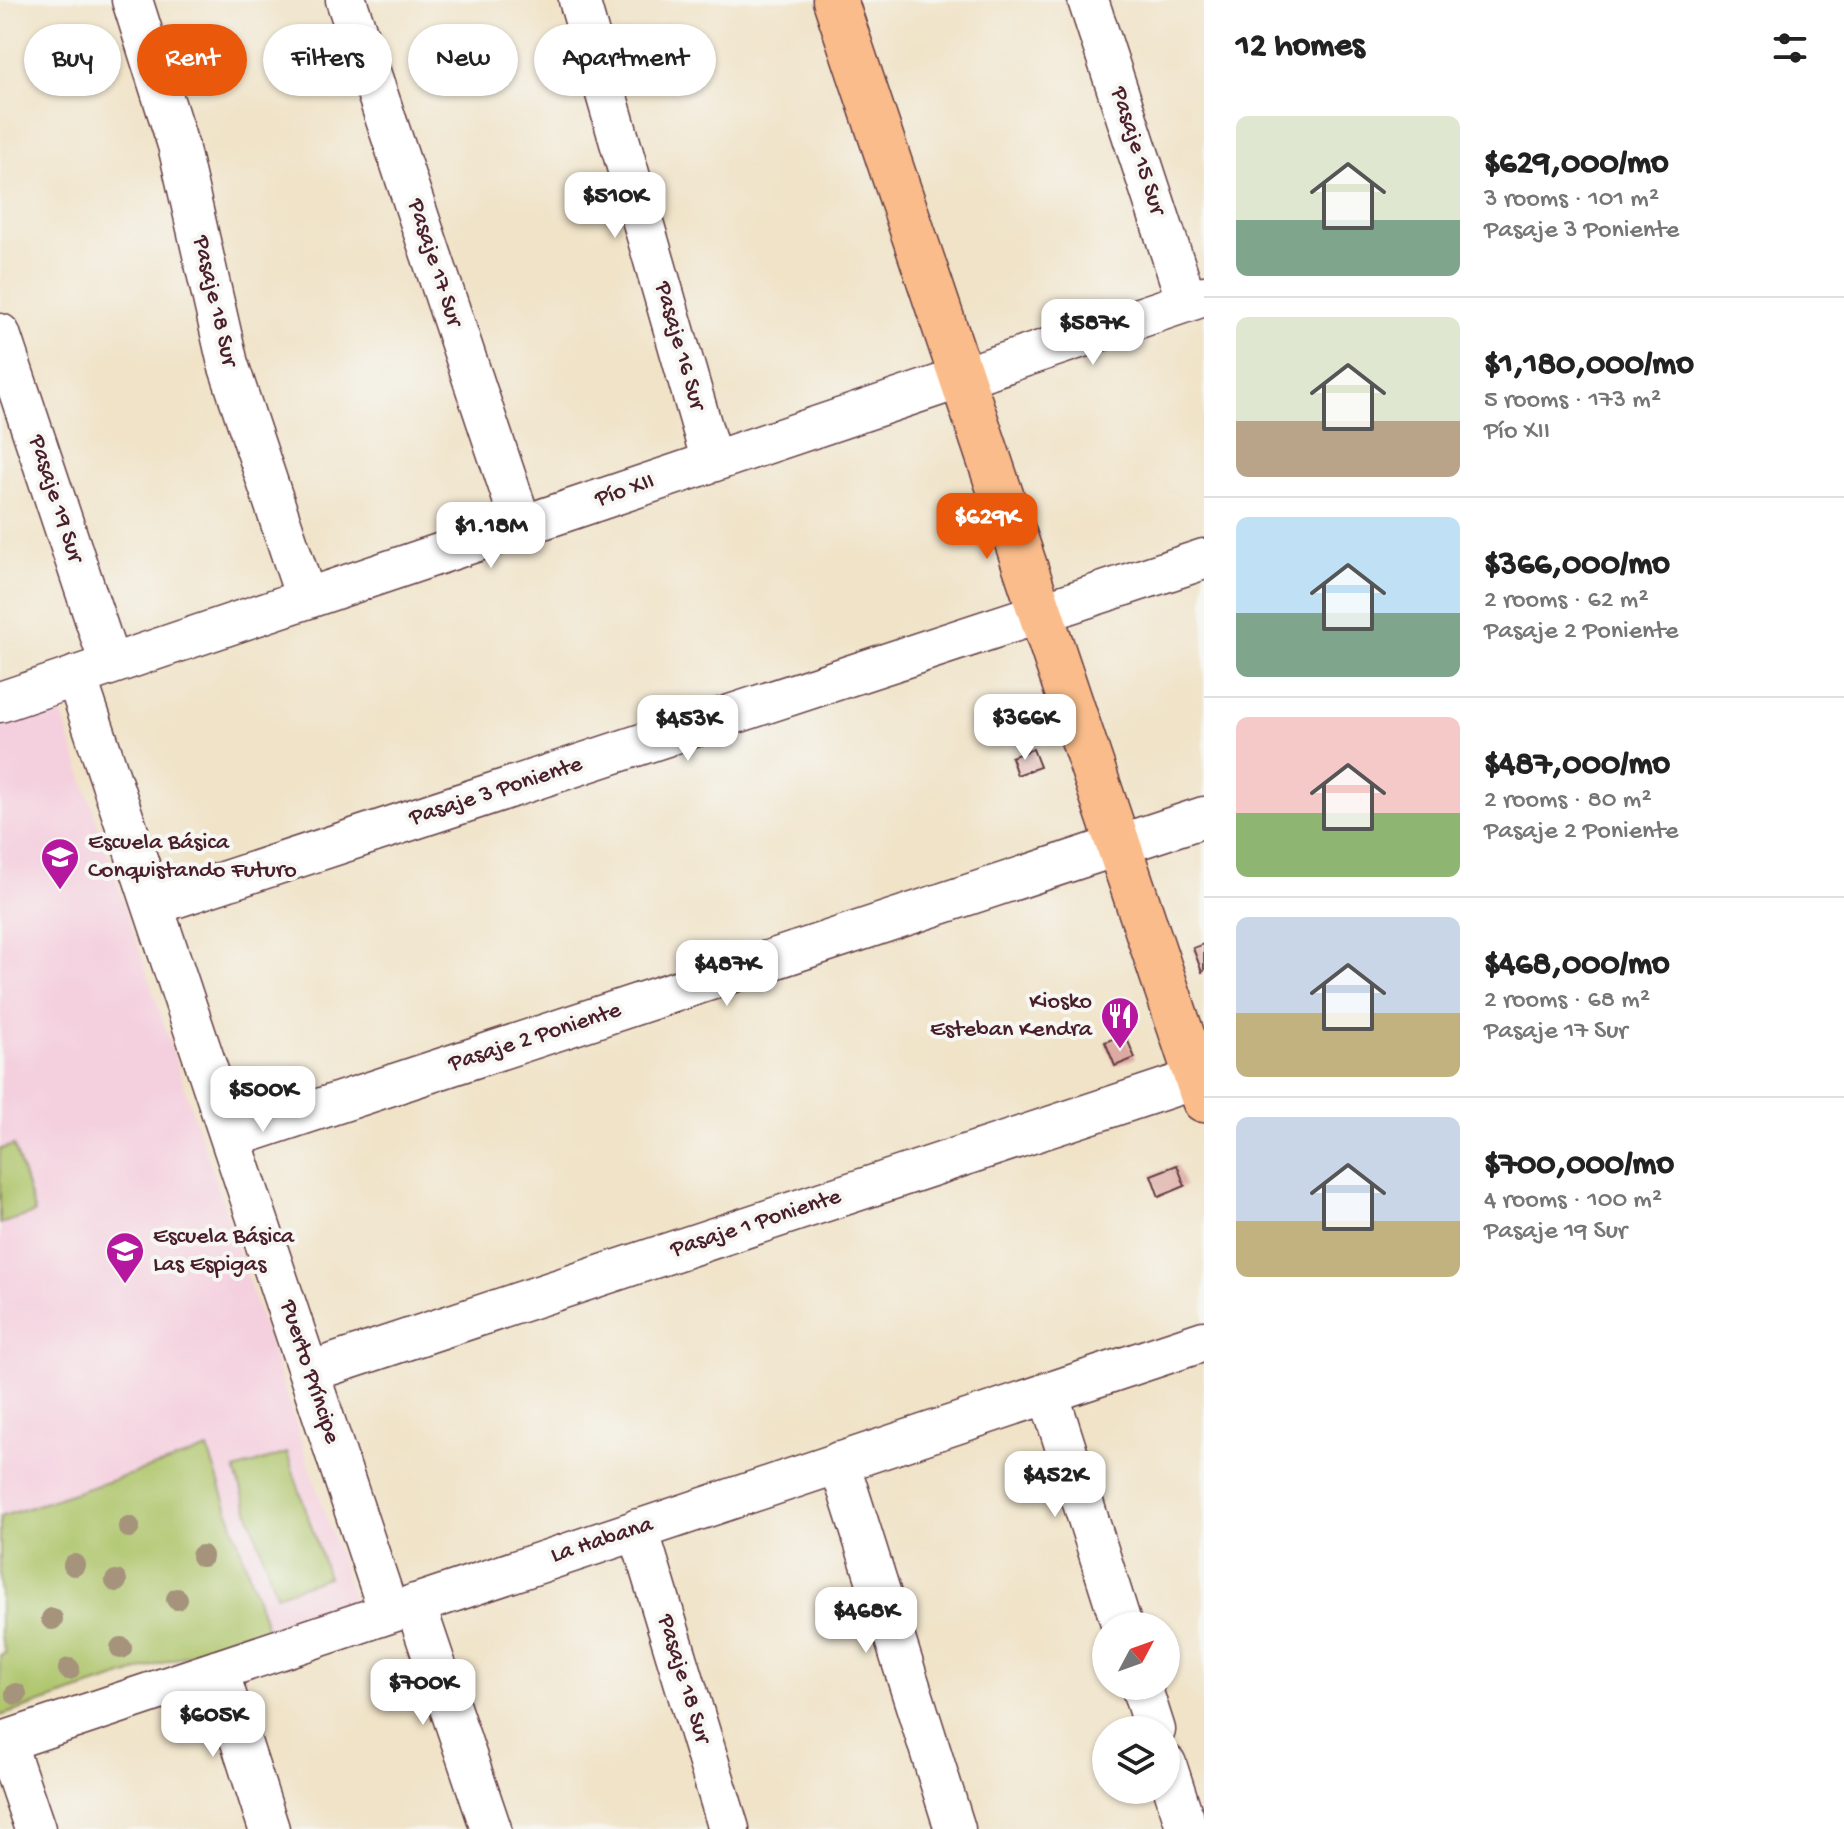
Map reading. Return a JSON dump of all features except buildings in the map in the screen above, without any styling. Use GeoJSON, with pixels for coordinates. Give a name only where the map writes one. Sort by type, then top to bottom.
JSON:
{"type":"FeatureCollection","features":[{"type":"Feature","properties":{"kind":"main road"},"geometry":{"type":"LineString","coordinates":[[835,0],[1201,1085]]}},
{"type":"Feature","properties":{"kind":"street","name":"Pasaje 18 Sur"},"geometry":{"type":"LineString","coordinates":[[132,0],[178,145],[228,364],[306,598]]}},
{"type":"Feature","properties":{"kind":"street","name":"Pasaje 17 Sur"},"geometry":{"type":"LineString","coordinates":[[346,0],[522,526]]}},
{"type":"Feature","properties":{"kind":"street","name":"Pasaje 16 Sur"},"geometry":{"type":"LineString","coordinates":[[579,0],[712,462]]}},
{"type":"Feature","properties":{"kind":"street","name":"Pasaje 15 Sur"},"geometry":{"type":"LineString","coordinates":[[1088,0],[1196,299]]}},
{"type":"Feature","properties":{"kind":"street","name":"Pío XII"},"geometry":{"type":"LineString","coordinates":[[0,702],[1196,299]]}},
{"type":"Feature","properties":{"kind":"street","name":"Pasaje 19 Sur"},"geometry":{"type":"LineString","coordinates":[[0,334],[93,670]]}},
{"type":"Feature","properties":{"kind":"street","name":"Pasaje 3 Poniente"},"geometry":{"type":"LineString","coordinates":[[153,905],[1204,559]]}},
{"type":"Feature","properties":{"kind":"street","name":"Puerto Príncipe"},"geometry":{"type":"LineString","coordinates":[[93,670],[153,905],[309,1372],[402,1608]]}},
{"type":"Feature","properties":{"kind":"street","name":"Pasaje 2 Poniente"},"geometry":{"type":"LineString","coordinates":[[231,1138],[1204,817]]}},
{"type":"Feature","properties":{"kind":"street","name":"Pasaje 1 Poniente"},"geometry":{"type":"LineString","coordinates":[[309,1372],[1201,1085]]}},
{"type":"Feature","properties":{"kind":"street","name":"La Habana"},"geometry":{"type":"LineString","coordinates":[[3,1742],[1204,1341]]}},
{"type":"Feature","properties":{"kind":"street"},"geometry":{"type":"LineString","coordinates":[[1048,1392],[1118,1612]]}},
{"type":"Feature","properties":{"kind":"street"},"geometry":{"type":"LineString","coordinates":[[839,1462],[955,1829]]}},
{"type":"Feature","properties":{"kind":"street","name":"Pasaje 18 Sur"},"geometry":{"type":"LineString","coordinates":[[638,1529],[729,1829]]}},
{"type":"Feature","properties":{"kind":"street"},"geometry":{"type":"LineString","coordinates":[[402,1608],[491,1829]]}},
{"type":"Feature","properties":{"kind":"street"},"geometry":{"type":"LineString","coordinates":[[218,1670],[269,1829]]}},
{"type":"Feature","properties":{"kind":"street"},"geometry":{"type":"LineString","coordinates":[[3,1742],[35,1829]]}},
{"type":"Feature","properties":{"kind":"street"},"geometry":{"type":"LineString","coordinates":[[1179,1804],[1187,1829]]}},
{"type":"Feature","properties":{"kind":"shaded area","name":"Escuela Básica Las Espigas"},"geometry":{"type":"Polygon","coordinates":[[[57,700],[354,1601],[267,1629],[208,1449],[0,1517],[0,718],[57,700]]]}},
{"type":"Feature","properties":{"kind":"green space"},"geometry":{"type":"Polygon","coordinates":[[[14,1145],[35,1213],[0,1224],[0,1149],[14,1145]]]}},
{"type":"Feature","properties":{"kind":"green space"},"geometry":{"type":"Polygon","coordinates":[[[208,1449],[267,1629],[0,1716],[0,1655],[6,1653],[0,1636],[0,1517],[208,1449]]]}},
{"type":"Feature","properties":{"kind":"green space"},"geometry":{"type":"Polygon","coordinates":[[[287,1453],[328,1577],[276,1595],[235,1470],[287,1453]]]}},
{"type":"Feature","properties":{"kind":"place","name":"Escuela Básica Conquistando Futuro"},"geometry":{"type":"Point","coordinates":[60,891]}},
{"type":"Feature","properties":{"kind":"place","name":"Kiosko Esteban Kendra"},"geometry":{"type":"Point","coordinates":[1120,1050]}},
{"type":"Feature","properties":{"kind":"place","name":"Escuela Básica Las Espigas"},"geometry":{"type":"Point","coordinates":[125,1285]}}]}
